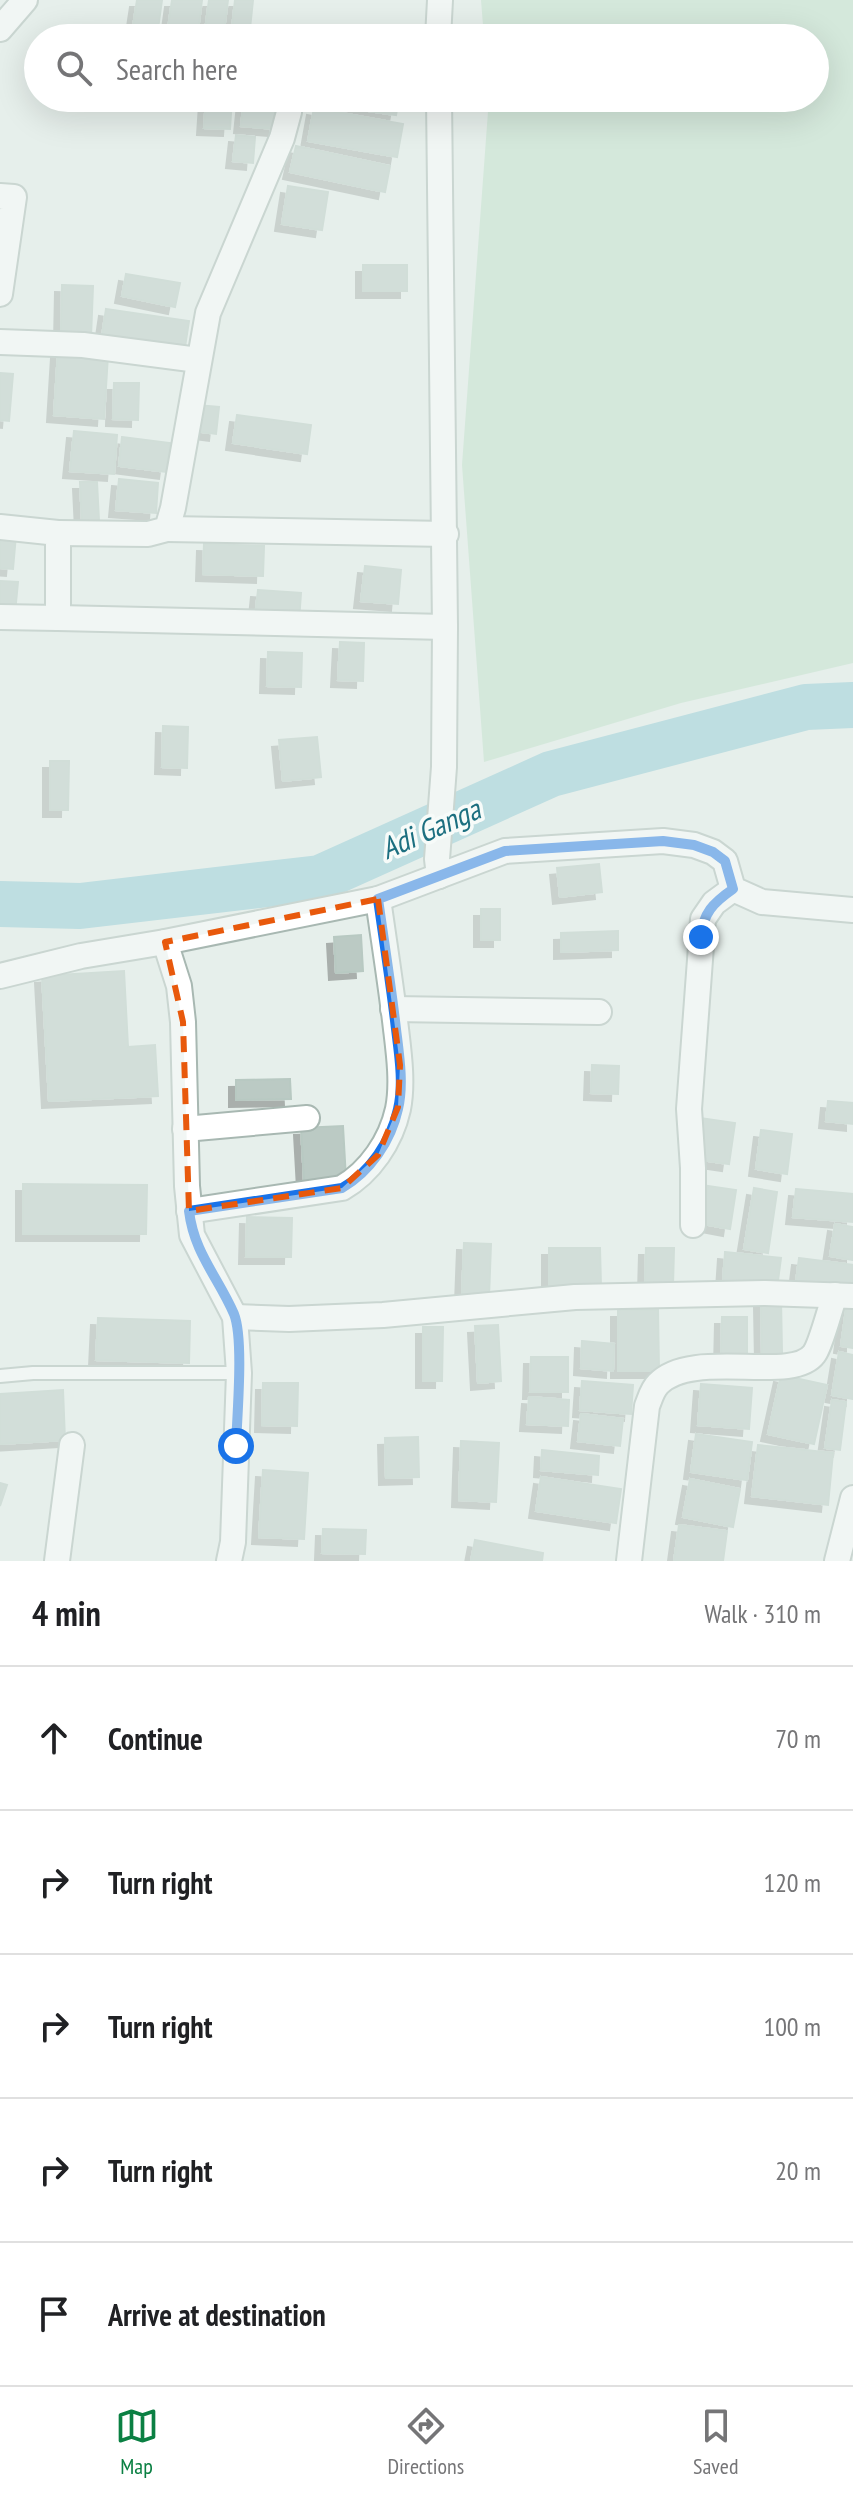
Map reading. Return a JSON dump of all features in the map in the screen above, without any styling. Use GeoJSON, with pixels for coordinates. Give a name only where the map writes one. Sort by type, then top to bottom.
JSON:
{"type":"FeatureCollection","features":[{"type":"Feature","properties":{"kind":"street"},"geometry":{"type":"LineString","coordinates":[[0,29],[25,0]]}},
{"type":"Feature","properties":{"kind":"street"},"geometry":{"type":"LineString","coordinates":[[439,24],[440,0]]}},
{"type":"Feature","properties":{"kind":"street"},"geometry":{"type":"LineString","coordinates":[[167,529],[208,313],[282,138],[289,112]]}},
{"type":"Feature","properties":{"kind":"street"},"geometry":{"type":"LineString","coordinates":[[436,871],[444,767],[446,534],[439,112]]}},
{"type":"Feature","properties":{"kind":"street"},"geometry":{"type":"LineString","coordinates":[[0,196],[14,197],[0,294]]}},
{"type":"Feature","properties":{"kind":"street"},"geometry":{"type":"LineString","coordinates":[[0,342],[83,345],[198,360]]}},
{"type":"Feature","properties":{"kind":"street"},"geometry":{"type":"LineString","coordinates":[[0,527],[58,533],[148,534],[167,529],[446,534]]}},
{"type":"Feature","properties":{"kind":"street"},"geometry":{"type":"LineString","coordinates":[[58,533],[58,618]]}},
{"type":"Feature","properties":{"kind":"street"},"geometry":{"type":"LineString","coordinates":[[0,617],[445,627]]}},
{"type":"Feature","properties":{"kind":"street"},"geometry":{"type":"LineString","coordinates":[[0,976],[81,956],[386,897],[436,871],[505,851],[663,841],[694,845],[713,852],[725,861],[733,889],[762,902],[853,910]]}},
{"type":"Feature","properties":{"kind":"street"},"geometry":{"type":"LineString","coordinates":[[693,1225],[689,1109],[703,919],[714,903],[733,889]]}},
{"type":"Feature","properties":{"kind":"street"},"geometry":{"type":"LineString","coordinates":[[189,1211],[342,1188],[358,1179],[378,1155],[390,1133],[398,1107],[400,1065],[386,897]]}},
{"type":"Feature","properties":{"kind":"street"},"geometry":{"type":"LineString","coordinates":[[165,942],[179,986],[183,1022],[185,1129],[192,1235],[235,1317],[239,1373],[233,1542],[229,1561]]}},
{"type":"Feature","properties":{"kind":"street"},"geometry":{"type":"LineString","coordinates":[[393,1009],[599,1012]]}},
{"type":"Feature","properties":{"kind":"street"},"geometry":{"type":"LineString","coordinates":[[185,1129],[307,1118]]}},
{"type":"Feature","properties":{"kind":"street"},"geometry":{"type":"LineString","coordinates":[[235,1317],[289,1319],[397,1314],[575,1297],[765,1293],[844,1295],[814,1355],[802,1362],[783,1366],[694,1367],[671,1373],[655,1386],[647,1406],[629,1561]]}},
{"type":"Feature","properties":{"kind":"street"},"geometry":{"type":"LineString","coordinates":[[57,1561],[72,1445]]}},
{"type":"Feature","properties":{"kind":"street"},"geometry":{"type":"LineString","coordinates":[[837,1561],[853,1498]]}},
{"type":"Feature","properties":{"kind":"lane"},"geometry":{"type":"LineString","coordinates":[[0,1376],[33,1373],[239,1373]]}},
{"type":"Feature","properties":{"kind":"highlighted area"},"geometry":{"type":"Polygon","coordinates":[[[378,899],[400,1065],[398,1107],[378,1155],[342,1188],[189,1211],[183,1022],[165,942],[378,899]]]}},
{"type":"Feature","properties":{"kind":"green space"},"geometry":{"type":"Polygon","coordinates":[[[481,0],[853,0],[853,663],[681,703],[484,762],[462,465],[488,112],[829,112],[829,24],[483,24],[481,0]]]}},
{"type":"Feature","properties":{"kind":"building"},"geometry":{"type":"Polygon","coordinates":[[[137,0],[162,0],[159,24],[133,24],[137,0]]]}},
{"type":"Feature","properties":{"kind":"building"},"geometry":{"type":"Polygon","coordinates":[[[172,0],[202,0],[199,24],[169,24],[172,0]]]}},
{"type":"Feature","properties":{"kind":"building"},"geometry":{"type":"Polygon","coordinates":[[[209,0],[228,0],[225,24],[206,24],[209,0]]]}},
{"type":"Feature","properties":{"kind":"building"},"geometry":{"type":"Polygon","coordinates":[[[235,0],[253,0],[250,24],[232,24],[235,0]]]}},
{"type":"Feature","properties":{"kind":"building"},"geometry":{"type":"Polygon","coordinates":[[[205,112],[231,112],[230,129],[204,128],[205,112]]]}},
{"type":"Feature","properties":{"kind":"building"},"geometry":{"type":"Polygon","coordinates":[[[242,112],[277,112],[275,129],[241,126],[242,112]]]}},
{"type":"Feature","properties":{"kind":"building"},"geometry":{"type":"Polygon","coordinates":[[[313,112],[336,112],[403,124],[397,157],[308,141],[313,112]]]}},
{"type":"Feature","properties":{"kind":"building"},"geometry":{"type":"Polygon","coordinates":[[[236,135],[255,137],[253,163],[233,161],[236,135]]]}},
{"type":"Feature","properties":{"kind":"building"},"geometry":{"type":"Polygon","coordinates":[[[296,146],[390,166],[385,192],[290,172],[296,146]]]}},
{"type":"Feature","properties":{"kind":"building"},"geometry":{"type":"Polygon","coordinates":[[[288,186],[328,192],[322,230],[282,224],[288,186]]]}},
{"type":"Feature","properties":{"kind":"building"},"geometry":{"type":"Polygon","coordinates":[[[363,265],[407,265],[407,291],[363,291],[363,265]]]}},
{"type":"Feature","properties":{"kind":"building"},"geometry":{"type":"Polygon","coordinates":[[[126,274],[180,283],[175,307],[122,296],[126,274]]]}},
{"type":"Feature","properties":{"kind":"building"},"geometry":{"type":"Polygon","coordinates":[[[62,285],[93,286],[91,337],[61,336],[62,285]]]}},
{"type":"Feature","properties":{"kind":"building"},"geometry":{"type":"Polygon","coordinates":[[[106,309],[189,321],[185,347],[102,336],[106,309]]]}},
{"type":"Feature","properties":{"kind":"building"},"geometry":{"type":"Polygon","coordinates":[[[58,351],[108,355],[104,419],[54,415],[58,351]]]}},
{"type":"Feature","properties":{"kind":"building"},"geometry":{"type":"Polygon","coordinates":[[[0,373],[13,374],[9,421],[0,420],[0,373]]]}},
{"type":"Feature","properties":{"kind":"building"},"geometry":{"type":"Polygon","coordinates":[[[114,383],[139,383],[138,420],[113,419],[114,383]]]}},
{"type":"Feature","properties":{"kind":"building"},"geometry":{"type":"Polygon","coordinates":[[[196,405],[219,407],[216,434],[193,431],[196,405]]]}},
{"type":"Feature","properties":{"kind":"building"},"geometry":{"type":"Polygon","coordinates":[[[237,415],[311,425],[307,454],[233,443],[237,415]]]}},
{"type":"Feature","properties":{"kind":"building"},"geometry":{"type":"Polygon","coordinates":[[[74,431],[117,435],[114,474],[70,471],[74,431]]]}},
{"type":"Feature","properties":{"kind":"building"},"geometry":{"type":"Polygon","coordinates":[[[122,437],[170,443],[166,472],[119,466],[122,437]]]}},
{"type":"Feature","properties":{"kind":"building"},"geometry":{"type":"Polygon","coordinates":[[[119,479],[158,483],[156,513],[116,510],[119,479]]]}},
{"type":"Feature","properties":{"kind":"building"},"geometry":{"type":"Polygon","coordinates":[[[80,482],[97,482],[99,521],[82,522],[80,482]]]}},
{"type":"Feature","properties":{"kind":"building"},"geometry":{"type":"Polygon","coordinates":[[[0,534],[16,535],[13,569],[0,568],[0,534]]]}},
{"type":"Feature","properties":{"kind":"building"},"geometry":{"type":"Polygon","coordinates":[[[204,544],[264,546],[263,576],[203,574],[204,544]]]}},
{"type":"Feature","properties":{"kind":"building"},"geometry":{"type":"Polygon","coordinates":[[[365,566],[401,570],[398,604],[361,601],[365,566]]]}},
{"type":"Feature","properties":{"kind":"building"},"geometry":{"type":"Polygon","coordinates":[[[0,581],[18,582],[15,613],[0,612],[0,581]]]}},
{"type":"Feature","properties":{"kind":"building"},"geometry":{"type":"Polygon","coordinates":[[[258,590],[301,593],[299,621],[255,618],[258,590]]]}},
{"type":"Feature","properties":{"kind":"building"},"geometry":{"type":"Polygon","coordinates":[[[340,642],[364,643],[363,681],[338,680],[340,642]]]}},
{"type":"Feature","properties":{"kind":"building"},"geometry":{"type":"Polygon","coordinates":[[[268,652],[302,653],[301,687],[267,686],[268,652]]]}},
{"type":"Feature","properties":{"kind":"building"},"geometry":{"type":"Polygon","coordinates":[[[163,726],[188,727],[187,768],[162,767],[163,726]]]}},
{"type":"Feature","properties":{"kind":"building"},"geometry":{"type":"Polygon","coordinates":[[[317,737],[321,777],[283,781],[279,740],[317,737]]]}},
{"type":"Feature","properties":{"kind":"building"},"geometry":{"type":"Polygon","coordinates":[[[50,761],[69,761],[68,810],[50,810],[50,761]]]}},
{"type":"Feature","properties":{"kind":"building"},"geometry":{"type":"Polygon","coordinates":[[[599,864],[602,892],[560,897],[557,868],[599,864]]]}},
{"type":"Feature","properties":{"kind":"building"},"geometry":{"type":"Polygon","coordinates":[[[481,909],[500,909],[500,940],[481,940],[481,909]]]}},
{"type":"Feature","properties":{"kind":"building"},"geometry":{"type":"Polygon","coordinates":[[[618,931],[618,950],[561,952],[561,933],[618,931]]]}},
{"type":"Feature","properties":{"kind":"building"},"geometry":{"type":"Polygon","coordinates":[[[361,935],[363,971],[336,973],[334,937],[361,935]]]}},
{"type":"Feature","properties":{"kind":"building"},"geometry":{"type":"Polygon","coordinates":[[[124,971],[128,1047],[155,1045],[158,1096],[49,1101],[42,976],[124,971]]]}},
{"type":"Feature","properties":{"kind":"building"},"geometry":{"type":"Polygon","coordinates":[[[592,1065],[619,1066],[618,1094],[591,1093],[592,1065]]]}},
{"type":"Feature","properties":{"kind":"building"},"geometry":{"type":"Polygon","coordinates":[[[290,1079],[291,1099],[236,1100],[236,1080],[290,1079]]]}},
{"type":"Feature","properties":{"kind":"building"},"geometry":{"type":"Polygon","coordinates":[[[828,1101],[853,1103],[853,1124],[826,1121],[828,1101]]]}},
{"type":"Feature","properties":{"kind":"building"},"geometry":{"type":"Polygon","coordinates":[[[700,1118],[735,1123],[729,1164],[694,1159],[700,1118]]]}},
{"type":"Feature","properties":{"kind":"building"},"geometry":{"type":"Polygon","coordinates":[[[343,1126],[346,1179],[304,1181],[301,1128],[343,1126]]]}},
{"type":"Feature","properties":{"kind":"building"},"geometry":{"type":"Polygon","coordinates":[[[761,1130],[792,1134],[787,1174],[756,1169],[761,1130]]]}},
{"type":"Feature","properties":{"kind":"building"},"geometry":{"type":"Polygon","coordinates":[[[23,1184],[147,1185],[146,1234],[23,1234],[23,1184]]]}},
{"type":"Feature","properties":{"kind":"building"},"geometry":{"type":"Polygon","coordinates":[[[708,1186],[736,1190],[730,1229],[703,1224],[708,1186]]]}},
{"type":"Feature","properties":{"kind":"building"},"geometry":{"type":"Polygon","coordinates":[[[754,1188],[777,1192],[768,1253],[744,1249],[754,1188]]]}},
{"type":"Feature","properties":{"kind":"building"},"geometry":{"type":"Polygon","coordinates":[[[796,1189],[853,1194],[853,1222],[793,1217],[796,1189]]]}},
{"type":"Feature","properties":{"kind":"building"},"geometry":{"type":"Polygon","coordinates":[[[247,1217],[292,1218],[291,1257],[246,1257],[247,1217]]]}},
{"type":"Feature","properties":{"kind":"building"},"geometry":{"type":"Polygon","coordinates":[[[835,1224],[853,1227],[853,1260],[830,1256],[835,1224]]]}},
{"type":"Feature","properties":{"kind":"building"},"geometry":{"type":"Polygon","coordinates":[[[464,1243],[491,1244],[489,1297],[462,1296],[464,1243]]]}},
{"type":"Feature","properties":{"kind":"building"},"geometry":{"type":"Polygon","coordinates":[[[549,1248],[600,1248],[601,1287],[549,1288],[549,1248]]]}},
{"type":"Feature","properties":{"kind":"building"},"geometry":{"type":"Polygon","coordinates":[[[646,1248],[674,1248],[673,1286],[645,1285],[646,1248]]]}},
{"type":"Feature","properties":{"kind":"building"},"geometry":{"type":"Polygon","coordinates":[[[725,1252],[781,1258],[777,1288],[723,1282],[725,1252]]]}},
{"type":"Feature","properties":{"kind":"building"},"geometry":{"type":"Polygon","coordinates":[[[799,1258],[853,1265],[853,1289],[796,1282],[799,1258]]]}},
{"type":"Feature","properties":{"kind":"building"},"geometry":{"type":"Polygon","coordinates":[[[781,1299],[782,1353],[762,1354],[761,1300],[781,1299]]]}},
{"type":"Feature","properties":{"kind":"building"},"geometry":{"type":"Polygon","coordinates":[[[847,1302],[853,1303],[853,1348],[841,1346],[847,1302]]]}},
{"type":"Feature","properties":{"kind":"building"},"geometry":{"type":"Polygon","coordinates":[[[618,1310],[658,1310],[659,1371],[618,1371],[618,1310]]]}},
{"type":"Feature","properties":{"kind":"building"},"geometry":{"type":"Polygon","coordinates":[[[722,1317],[747,1317],[747,1362],[721,1361],[722,1317]]]}},
{"type":"Feature","properties":{"kind":"building"},"geometry":{"type":"Polygon","coordinates":[[[98,1318],[190,1321],[189,1363],[96,1360],[98,1318]]]}},
{"type":"Feature","properties":{"kind":"building"},"geometry":{"type":"Polygon","coordinates":[[[498,1325],[501,1381],[478,1383],[475,1326],[498,1325]]]}},
{"type":"Feature","properties":{"kind":"building"},"geometry":{"type":"Polygon","coordinates":[[[423,1327],[443,1327],[442,1381],[423,1381],[423,1327]]]}},
{"type":"Feature","properties":{"kind":"building"},"geometry":{"type":"Polygon","coordinates":[[[582,1341],[614,1344],[613,1371],[581,1368],[582,1341]]]}},
{"type":"Feature","properties":{"kind":"building"},"geometry":{"type":"Polygon","coordinates":[[[839,1352],[853,1355],[853,1399],[832,1395],[839,1352]]]}},
{"type":"Feature","properties":{"kind":"building"},"geometry":{"type":"Polygon","coordinates":[[[531,1357],[568,1357],[568,1392],[530,1392],[531,1357]]]}},
{"type":"Feature","properties":{"kind":"building"},"geometry":{"type":"Polygon","coordinates":[[[781,1375],[827,1385],[814,1444],[768,1434],[781,1375]]]}},
{"type":"Feature","properties":{"kind":"building"},"geometry":{"type":"Polygon","coordinates":[[[582,1381],[633,1385],[631,1414],[580,1410],[582,1381]]]}},
{"type":"Feature","properties":{"kind":"building"},"geometry":{"type":"Polygon","coordinates":[[[263,1383],[298,1383],[297,1426],[262,1425],[263,1383]]]}},
{"type":"Feature","properties":{"kind":"building"},"geometry":{"type":"Polygon","coordinates":[[[701,1384],[752,1388],[749,1429],[698,1425],[701,1384]]]}},
{"type":"Feature","properties":{"kind":"building"},"geometry":{"type":"Polygon","coordinates":[[[63,1390],[65,1440],[0,1444],[0,1394],[63,1390]]]}},
{"type":"Feature","properties":{"kind":"building"},"geometry":{"type":"Polygon","coordinates":[[[529,1397],[569,1400],[568,1426],[527,1424],[529,1397]]]}},
{"type":"Feature","properties":{"kind":"building"},"geometry":{"type":"Polygon","coordinates":[[[832,1400],[846,1402],[840,1450],[825,1448],[832,1400]]]}},
{"type":"Feature","properties":{"kind":"building"},"geometry":{"type":"Polygon","coordinates":[[[581,1414],[623,1419],[620,1446],[578,1441],[581,1414]]]}},
{"type":"Feature","properties":{"kind":"building"},"geometry":{"type":"Polygon","coordinates":[[[696,1434],[752,1442],[747,1480],[691,1472],[696,1434]]]}},
{"type":"Feature","properties":{"kind":"building"},"geometry":{"type":"Polygon","coordinates":[[[418,1437],[419,1477],[386,1478],[385,1438],[418,1437]]]}},
{"type":"Feature","properties":{"kind":"building"},"geometry":{"type":"Polygon","coordinates":[[[461,1441],[499,1443],[496,1502],[459,1500],[461,1441]]]}},
{"type":"Feature","properties":{"kind":"building"},"geometry":{"type":"Polygon","coordinates":[[[758,1445],[833,1453],[828,1505],[752,1496],[758,1445]]]}},
{"type":"Feature","properties":{"kind":"building"},"geometry":{"type":"Polygon","coordinates":[[[542,1450],[599,1456],[598,1475],[541,1470],[542,1450]]]}},
{"type":"Feature","properties":{"kind":"building"},"geometry":{"type":"Polygon","coordinates":[[[263,1470],[308,1473],[304,1539],[259,1537],[263,1470]]]}},
{"type":"Feature","properties":{"kind":"building"},"geometry":{"type":"Polygon","coordinates":[[[541,1477],[621,1489],[616,1523],[536,1511],[541,1477]]]}},
{"type":"Feature","properties":{"kind":"building"},"geometry":{"type":"Polygon","coordinates":[[[690,1479],[740,1489],[733,1527],[683,1517],[690,1479]]]}},
{"type":"Feature","properties":{"kind":"building"},"geometry":{"type":"Polygon","coordinates":[[[0,1483],[7,1485],[0,1506],[0,1483]]]}},
{"type":"Feature","properties":{"kind":"building"},"geometry":{"type":"Polygon","coordinates":[[[679,1525],[727,1531],[723,1561],[674,1561],[679,1525]]]}},
{"type":"Feature","properties":{"kind":"building"},"geometry":{"type":"Polygon","coordinates":[[[323,1529],[366,1530],[365,1554],[322,1553],[323,1529]]]}},
{"type":"Feature","properties":{"kind":"building"},"geometry":{"type":"Polygon","coordinates":[[[475,1540],[543,1553],[542,1561],[471,1561],[475,1540]]]}},
{"type":"Feature","properties":{"kind":"waterway","name":"Adi Ganga"},"geometry":{"type":"LineString","coordinates":[[0,904],[80,906],[320,878],[551,774],[806,707],[853,705]]}},
{"type":"Feature","properties":{"kind":"route"},"geometry":{"type":"LineString","coordinates":[[236,1446],[239,1373],[235,1317],[192,1235],[189,1211],[342,1188],[358,1179],[378,1155],[390,1133],[398,1107],[400,1065],[378,899],[505,851],[663,841],[694,845],[713,852],[725,861],[733,889],[714,903],[703,919],[701,937]]}}]}
